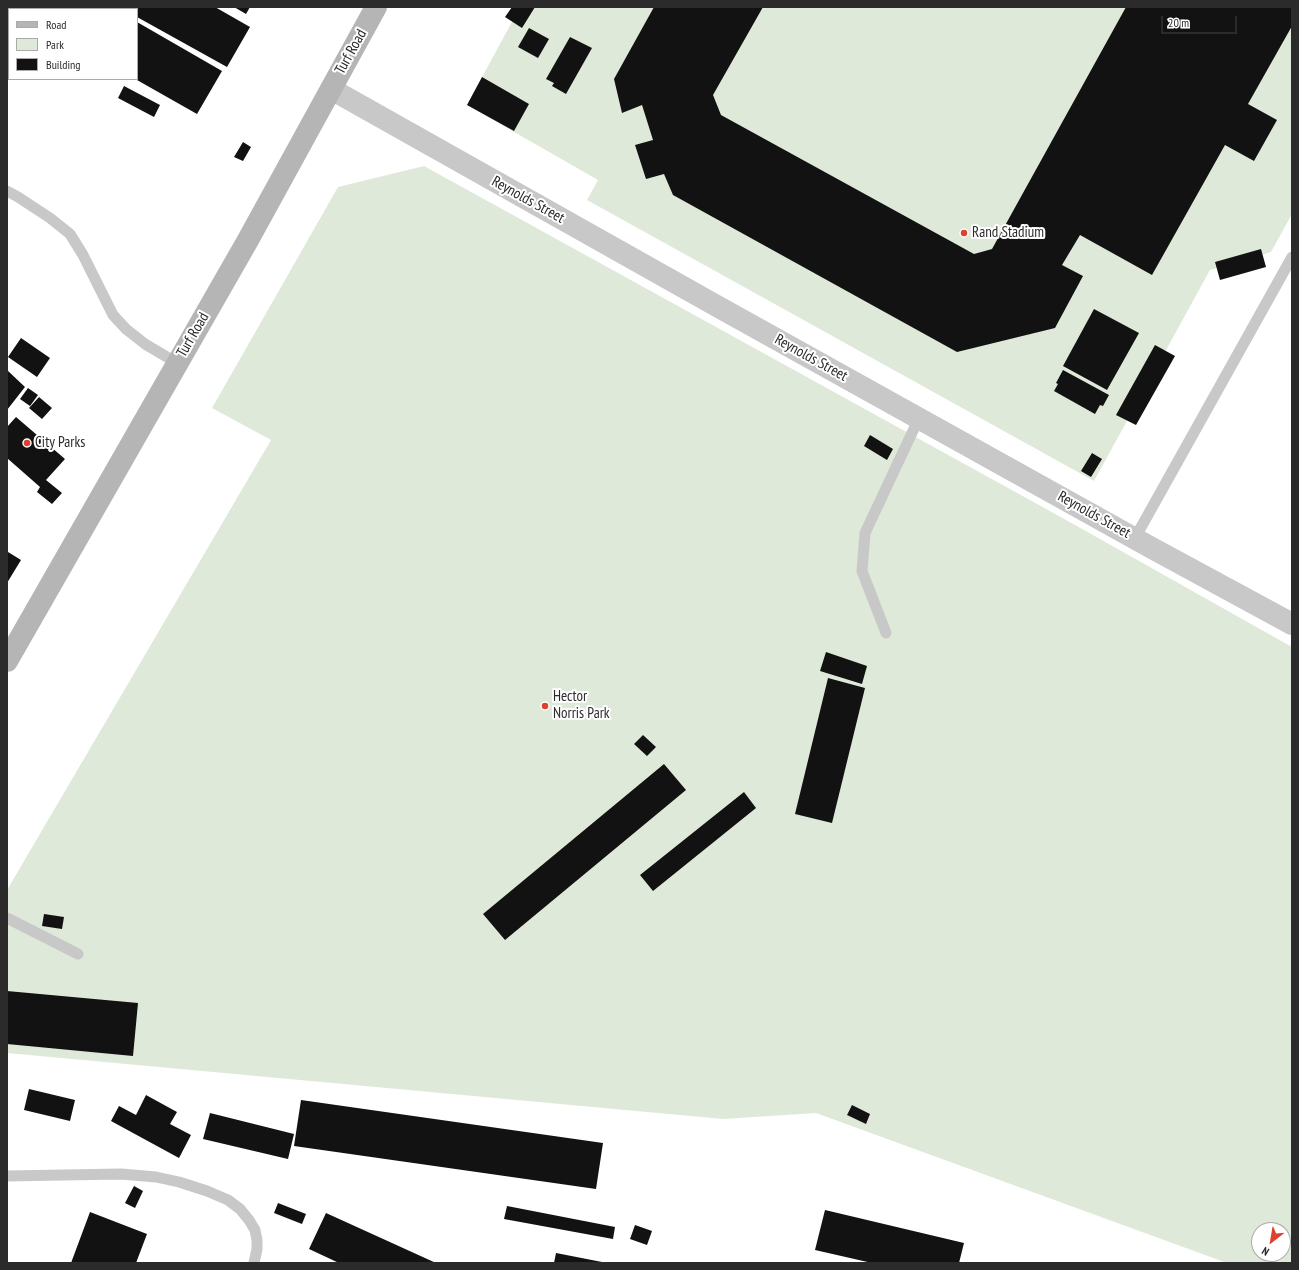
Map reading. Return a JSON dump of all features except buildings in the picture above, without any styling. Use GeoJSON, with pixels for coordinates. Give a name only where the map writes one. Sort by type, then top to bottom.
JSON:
{"type":"FeatureCollection","features":[{"type":"Feature","properties":{"kind":"main road","name":"Turf Road"},"geometry":{"type":"LineString","coordinates":[[7,661],[248,240],[376,7]]}},
{"type":"Feature","properties":{"kind":"street","name":"Reynolds Street"},"geometry":{"type":"LineString","coordinates":[[331,89],[919,418],[1292,624]]}},
{"type":"Feature","properties":{"kind":"lane"},"geometry":{"type":"LineString","coordinates":[[7,191],[50,218],[70,234],[83,255],[113,315],[126,329],[145,344],[177,363]]}},
{"type":"Feature","properties":{"kind":"lane"},"geometry":{"type":"LineString","coordinates":[[1135,538],[1292,257]]}},
{"type":"Feature","properties":{"kind":"lane"},"geometry":{"type":"LineString","coordinates":[[886,633],[862,572],[865,533],[919,418]]}},
{"type":"Feature","properties":{"kind":"lane"},"geometry":{"type":"LineString","coordinates":[[7,918],[78,954]]}},
{"type":"Feature","properties":{"kind":"lane"},"geometry":{"type":"LineString","coordinates":[[7,1176],[121,1174],[156,1177],[179,1182],[207,1191],[228,1200],[240,1209],[249,1220],[255,1230],[257,1240],[254,1263]]}},
{"type":"Feature","properties":{"kind":"green space","name":"Rand Stadium"},"geometry":{"type":"Polygon","coordinates":[[[520,7],[1292,7],[1292,214],[1271,252],[1210,270],[1094,481],[587,200],[598,180],[467,105],[520,7]]]}},
{"type":"Feature","properties":{"kind":"green space","name":"Hector Norris Park"},"geometry":{"type":"Polygon","coordinates":[[[424,166],[1068,521],[1292,647],[1292,1263],[1227,1263],[816,1113],[723,1119],[7,1053],[7,890],[271,440],[212,408],[338,187],[424,166]]]}},
{"type":"Feature","properties":{"kind":"place","name":"Rand Stadium"},"geometry":{"type":"Point","coordinates":[964,233]}},
{"type":"Feature","properties":{"kind":"place","name":"City Parks"},"geometry":{"type":"Point","coordinates":[27,443]}},
{"type":"Feature","properties":{"kind":"place","name":"Hector Norris Park"},"geometry":{"type":"Point","coordinates":[545,706]}}]}
